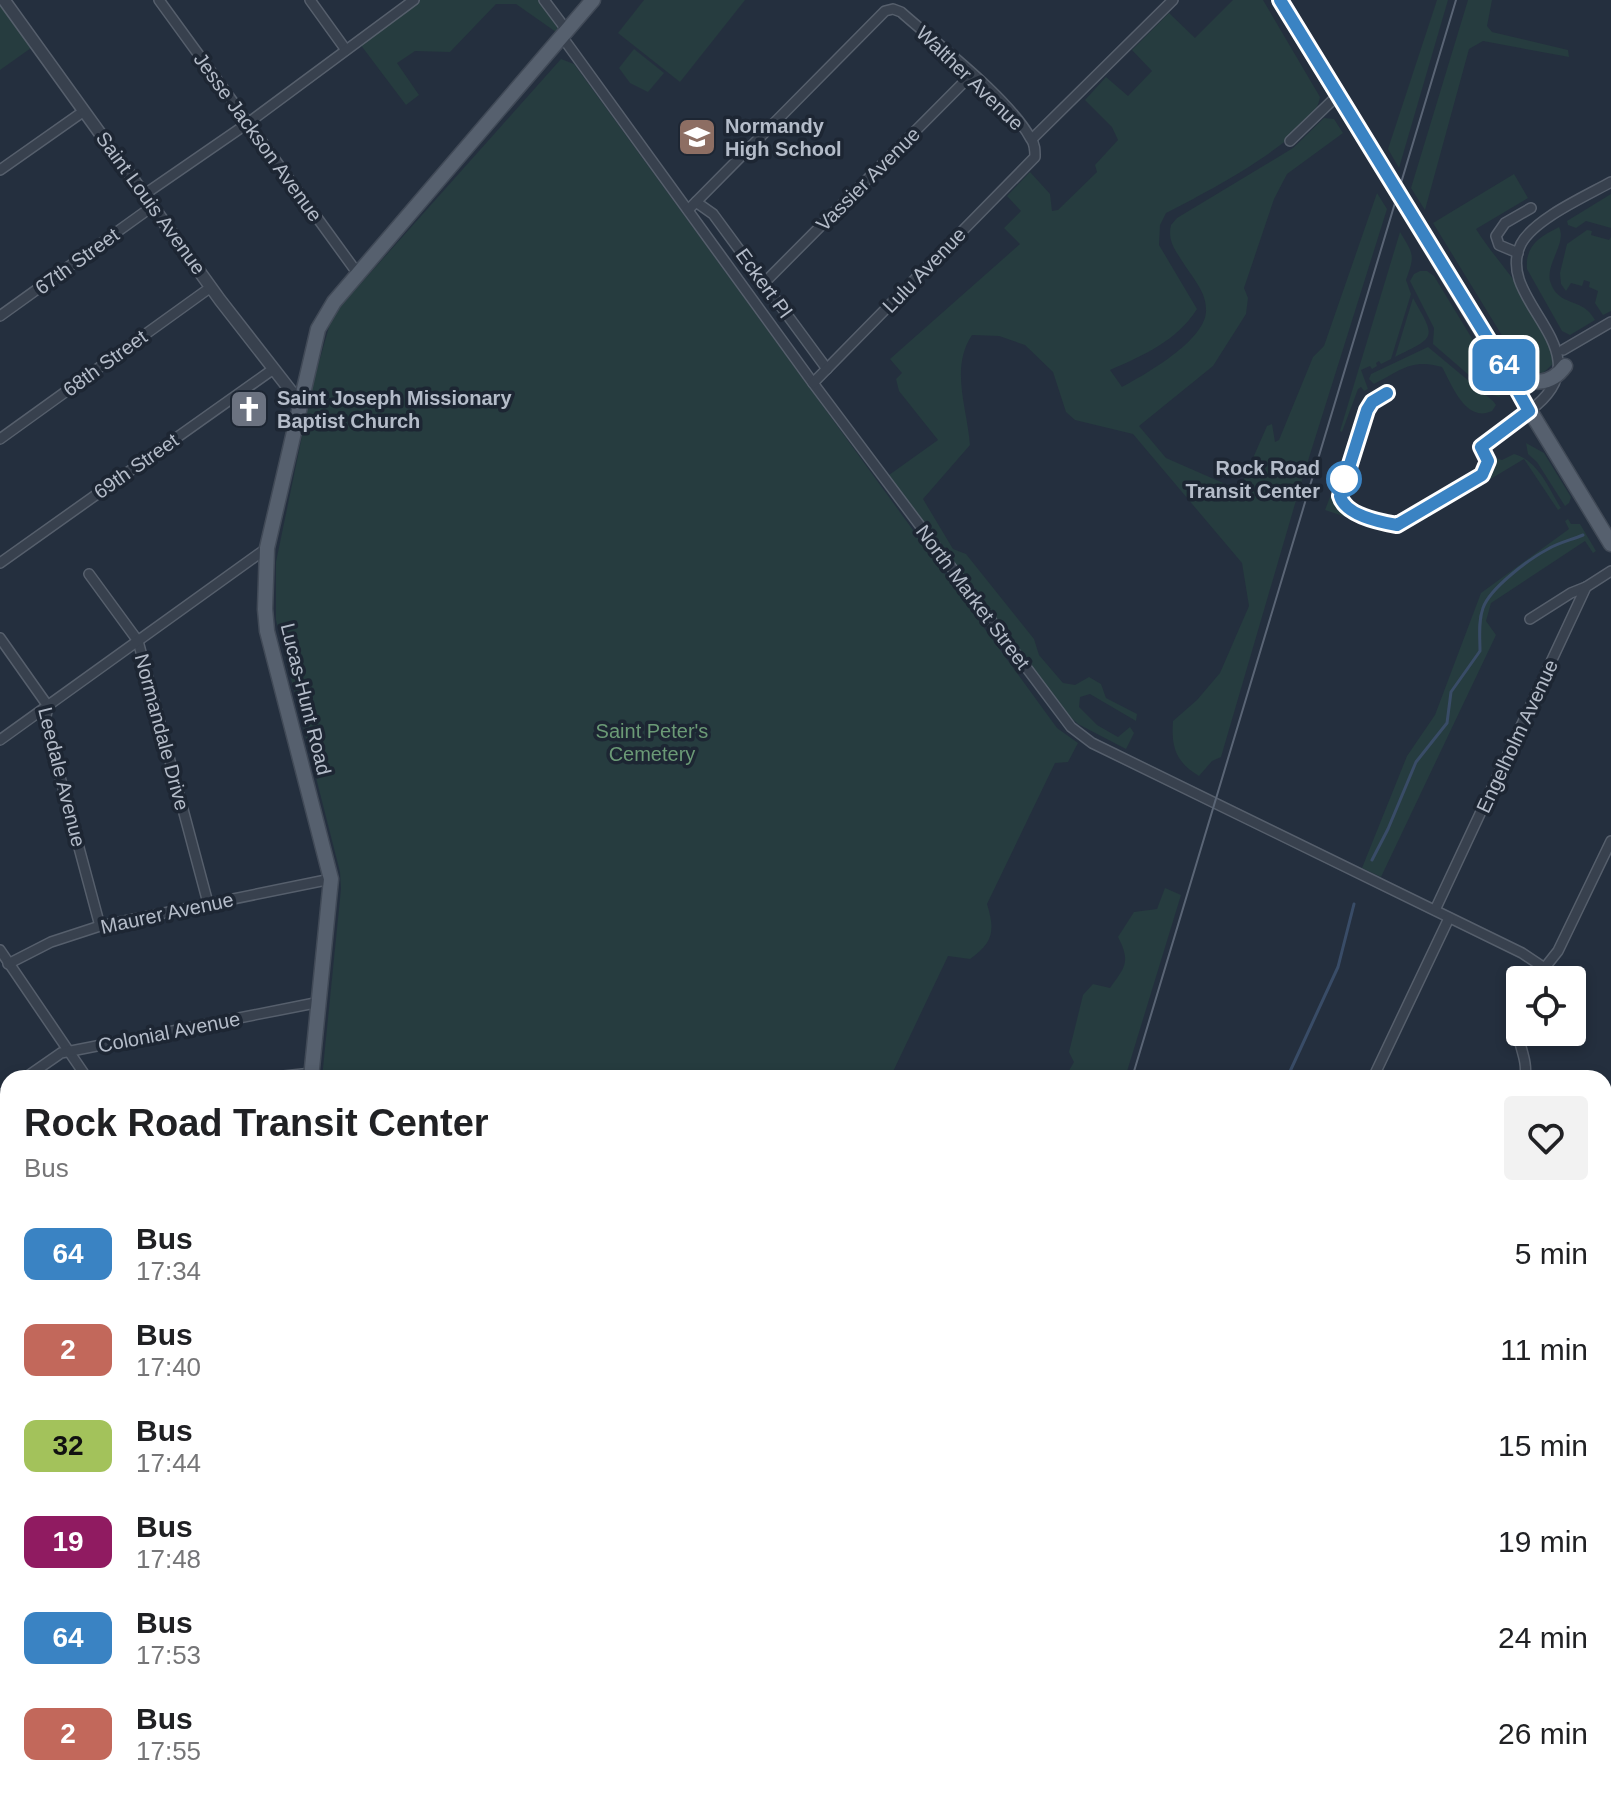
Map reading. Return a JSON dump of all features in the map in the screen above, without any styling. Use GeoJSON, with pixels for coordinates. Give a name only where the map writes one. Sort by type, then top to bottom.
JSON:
{"type":"FeatureCollection","features":[{"type":"Feature","properties":{"kind":"main road","name":"Lucas-Hunt Road"},"geometry":{"type":"LineString","coordinates":[[313,1070],[331,879],[267,631],[265,609],[267,548],[321,321],[593,0]]}},
{"type":"Feature","properties":{"kind":"main road"},"geometry":{"type":"LineString","coordinates":[[1280,0],[1611,544]]}},
{"type":"Feature","properties":{"kind":"main road"},"geometry":{"type":"LineString","coordinates":[[1509,374],[1533,383],[1548,381],[1559,374],[1564,358]]}},
{"type":"Feature","properties":{"kind":"street","name":"Saint Louis Avenue"},"geometry":{"type":"LineString","coordinates":[[4,0],[272,370],[301,404]]}},
{"type":"Feature","properties":{"kind":"street","name":"Jesse Jackson Avenue"},"geometry":{"type":"LineString","coordinates":[[159,0],[358,274]]}},
{"type":"Feature","properties":{"kind":"street"},"geometry":{"type":"LineString","coordinates":[[310,0],[346,50]]}},
{"type":"Feature","properties":{"kind":"street"},"geometry":{"type":"LineString","coordinates":[[145,194],[248,123],[414,0]]}},
{"type":"Feature","properties":{"kind":"street","name":"North Market Street"},"geometry":{"type":"LineString","coordinates":[[544,0],[565,35],[692,206],[813,383],[1078,733],[1092,743],[1522,953],[1542,966]]}},
{"type":"Feature","properties":{"kind":"street"},"geometry":{"type":"LineString","coordinates":[[1032,139],[1173,0]]}},
{"type":"Feature","properties":{"kind":"street","name":"Walther Avenue"},"geometry":{"type":"LineString","coordinates":[[692,206],[885,11],[893,9],[901,12],[1008,109],[1032,139],[1035,157]]}},
{"type":"Feature","properties":{"kind":"street","name":"Vassier Avenue"},"geometry":{"type":"LineString","coordinates":[[764,283],[972,74]]}},
{"type":"Feature","properties":{"kind":"street"},"geometry":{"type":"LineString","coordinates":[[1290,141],[1338,95]]}},
{"type":"Feature","properties":{"kind":"street"},"geometry":{"type":"LineString","coordinates":[[0,170],[84,111]]}},
{"type":"Feature","properties":{"kind":"street","name":"Lulu Avenue"},"geometry":{"type":"LineString","coordinates":[[813,383],[1035,157]]}},
{"type":"Feature","properties":{"kind":"street"},"geometry":{"type":"LineString","coordinates":[[1564,358],[1521,278],[1518,253],[1536,226],[1611,182]]}},
{"type":"Feature","properties":{"kind":"street","name":"67th Street"},"geometry":{"type":"LineString","coordinates":[[0,316],[153,206]]}},
{"type":"Feature","properties":{"kind":"street","name":"Eckert Pl"},"geometry":{"type":"LineString","coordinates":[[692,206],[713,214],[827,369]]}},
{"type":"Feature","properties":{"kind":"street"},"geometry":{"type":"LineString","coordinates":[[1518,253],[1499,245],[1496,236],[1505,223],[1531,208]]}},
{"type":"Feature","properties":{"kind":"street","name":"68th Street"},"geometry":{"type":"LineString","coordinates":[[0,439],[211,287]]}},
{"type":"Feature","properties":{"kind":"street"},"geometry":{"type":"LineString","coordinates":[[1529,411],[1556,390],[1564,358],[1611,322]]}},
{"type":"Feature","properties":{"kind":"street","name":"69th Street"},"geometry":{"type":"LineString","coordinates":[[0,563],[272,370]]}},
{"type":"Feature","properties":{"kind":"street"},"geometry":{"type":"LineString","coordinates":[[0,740],[267,548]]}},
{"type":"Feature","properties":{"kind":"street"},"geometry":{"type":"LineString","coordinates":[[1530,619],[1611,571]]}},
{"type":"Feature","properties":{"kind":"street","name":"Normandale Drive"},"geometry":{"type":"LineString","coordinates":[[89,574],[138,641],[208,903]]}},
{"type":"Feature","properties":{"kind":"street","name":"Engelholm Avenue"},"geometry":{"type":"LineString","coordinates":[[1435,910],[1586,587]]}},
{"type":"Feature","properties":{"kind":"street","name":"Leedale Avenue"},"geometry":{"type":"LineString","coordinates":[[0,638],[48,706],[45,721],[100,926]]}},
{"type":"Feature","properties":{"kind":"street"},"geometry":{"type":"LineString","coordinates":[[1544,966],[1558,951],[1611,841]]}},
{"type":"Feature","properties":{"kind":"street","name":"Maurer Avenue"},"geometry":{"type":"LineString","coordinates":[[8,964],[51,942],[100,926],[331,879]]}},
{"type":"Feature","properties":{"kind":"street"},"geometry":{"type":"LineString","coordinates":[[1377,1070],[1449,918]]}},
{"type":"Feature","properties":{"kind":"street"},"geometry":{"type":"LineString","coordinates":[[0,950],[81,1070]]}},
{"type":"Feature","properties":{"kind":"street","name":"Colonial Avenue"},"geometry":{"type":"LineString","coordinates":[[37,1070],[61,1053],[320,1002]]}},
{"type":"Feature","properties":{"kind":"street"},"geometry":{"type":"LineString","coordinates":[[1521,1046],[1525,1070]]}},
{"type":"Feature","properties":{"kind":"green space"},"geometry":{"type":"Polygon","coordinates":[[[419,0],[539,0],[558,26],[556,32],[516,4],[496,4],[450,52],[415,51],[397,63],[419,95],[406,105],[360,44],[419,0]]]}},
{"type":"Feature","properties":{"kind":"green space"},"geometry":{"type":"Polygon","coordinates":[[[644,0],[745,0],[680,82],[618,33],[644,0]]]}},
{"type":"Feature","properties":{"kind":"green space"},"geometry":{"type":"Polygon","coordinates":[[[1233,0],[1263,0],[1320,97],[1313,113],[1278,147],[1229,179],[1166,213],[1160,225],[1159,245],[1197,309],[1169,339],[1110,370],[1122,387],[1174,354],[1197,332],[1204,320],[1204,297],[1171,241],[1171,225],[1177,218],[1293,148],[1324,118],[1334,119],[1343,133],[1287,174],[1274,199],[1244,288],[1248,298],[1246,314],[1213,366],[1139,426],[1166,458],[1239,490],[1267,426],[1272,424],[1275,442],[1279,440],[1313,357],[1324,346],[1377,193],[1387,209],[1302,480],[1221,757],[1212,761],[1199,776],[1180,760],[1173,739],[1173,721],[1197,700],[1220,673],[1249,606],[1242,563],[1133,434],[1075,420],[1066,412],[1053,372],[1025,345],[999,336],[972,335],[965,348],[961,374],[970,445],[923,499],[953,549],[966,554],[1034,639],[1039,655],[1063,683],[1075,685],[1089,677],[1101,684],[1106,698],[1137,714],[1136,721],[1090,694],[1080,697],[1079,707],[1097,725],[1118,737],[1130,727],[1134,733],[1126,749],[1078,724],[1065,712],[889,475],[938,440],[899,391],[896,379],[902,373],[890,359],[1020,244],[1004,228],[1021,211],[1007,196],[1030,172],[1050,194],[1052,211],[1058,210],[1097,172],[1095,165],[1118,140],[1112,127],[1085,100],[1106,77],[1128,96],[1152,71],[1132,50],[1169,13],[1195,38],[1233,0]]]}},
{"type":"Feature","properties":{"kind":"green space"},"geometry":{"type":"Polygon","coordinates":[[[1437,0],[1448,0],[1399,168],[1388,149],[1437,0]]]}},
{"type":"Feature","properties":{"kind":"green space"},"geometry":{"type":"Polygon","coordinates":[[[1468,0],[1492,0],[1487,26],[1492,32],[1568,50],[1569,57],[1483,41],[1469,49],[1425,210],[1411,188],[1468,0]]]}},
{"type":"Feature","properties":{"kind":"green space"},"geometry":{"type":"Polygon","coordinates":[[[0,5],[31,48],[0,70],[0,5]]]}},
{"type":"Feature","properties":{"kind":"green space"},"geometry":{"type":"Polygon","coordinates":[[[634,49],[664,73],[648,92],[630,83],[619,68],[634,49]]]}},
{"type":"Feature","properties":{"kind":"green space","name":"Saint Peter's Cemetery"},"geometry":{"type":"Polygon","coordinates":[[[561,59],[574,64],[1057,728],[1078,743],[1068,762],[1055,763],[987,904],[991,921],[988,941],[970,959],[948,956],[894,1070],[323,1070],[341,889],[340,872],[276,620],[276,562],[313,383],[331,320],[561,59]]]}},
{"type":"Feature","properties":{"kind":"green space"},"geometry":{"type":"Polygon","coordinates":[[[1514,174],[1528,198],[1476,229],[1523,292],[1543,325],[1555,362],[1543,373],[1530,371],[1514,355],[1433,223],[1514,174]]]}},
{"type":"Feature","properties":{"kind":"green space"},"geometry":{"type":"Polygon","coordinates":[[[1611,194],[1611,228],[1586,221],[1576,228],[1568,225],[1567,221],[1611,194]]]}},
{"type":"Feature","properties":{"kind":"green space"},"geometry":{"type":"Polygon","coordinates":[[[1559,227],[1560,240],[1550,281],[1559,295],[1584,308],[1595,320],[1570,335],[1562,331],[1527,269],[1531,248],[1540,238],[1559,227]]]}},
{"type":"Feature","properties":{"kind":"green space"},"geometry":{"type":"Polygon","coordinates":[[[1587,230],[1592,231],[1591,235],[1609,240],[1611,237],[1611,311],[1603,315],[1595,303],[1598,291],[1589,287],[1590,282],[1584,280],[1582,286],[1571,283],[1566,291],[1561,284],[1560,273],[1567,244],[1587,230]]]}},
{"type":"Feature","properties":{"kind":"green space"},"geometry":{"type":"Polygon","coordinates":[[[1400,232],[1412,255],[1406,280],[1411,294],[1391,359],[1381,364],[1379,361],[1372,369],[1370,366],[1361,370],[1368,389],[1358,389],[1342,432],[1340,431],[1400,232]]]}},
{"type":"Feature","properties":{"kind":"green space"},"geometry":{"type":"Polygon","coordinates":[[[1420,271],[1434,276],[1496,378],[1500,397],[1492,395],[1433,344],[1434,328],[1410,281],[1420,271]]]}},
{"type":"Feature","properties":{"kind":"green space"},"geometry":{"type":"Polygon","coordinates":[[[1413,298],[1426,322],[1428,335],[1419,345],[1395,357],[1413,298]]]}},
{"type":"Feature","properties":{"kind":"green space"},"geometry":{"type":"Polygon","coordinates":[[[1428,347],[1493,401],[1496,405],[1492,411],[1475,412],[1468,408],[1442,367],[1414,365],[1374,384],[1369,379],[1371,374],[1428,347]]]}},
{"type":"Feature","properties":{"kind":"green space"},"geometry":{"type":"Polygon","coordinates":[[[1526,443],[1544,453],[1571,497],[1565,506],[1537,462],[1528,454],[1526,443]]]}},
{"type":"Feature","properties":{"kind":"green space"},"geometry":{"type":"Polygon","coordinates":[[[1514,454],[1522,457],[1530,462],[1561,508],[1558,510],[1524,459],[1402,532],[1391,532],[1373,526],[1402,530],[1482,482],[1489,475],[1495,458],[1502,460],[1514,454]]]}},
{"type":"Feature","properties":{"kind":"green space"},"geometry":{"type":"Polygon","coordinates":[[[1334,496],[1337,504],[1352,517],[1373,526],[1325,510],[1330,497],[1334,496]]]}},
{"type":"Feature","properties":{"kind":"green space"},"geometry":{"type":"Polygon","coordinates":[[[1568,519],[1571,524],[1580,524],[1596,551],[1593,553],[1585,541],[1491,603],[1486,621],[1496,635],[1381,877],[1362,868],[1407,756],[1435,715],[1481,593],[1569,529],[1565,521],[1568,519]]]}},
{"type":"Feature","properties":{"kind":"green space"},"geometry":{"type":"Polygon","coordinates":[[[1165,888],[1181,895],[1127,1070],[1069,1070],[1074,1062],[1069,1052],[1083,995],[1093,984],[1110,988],[1125,959],[1118,937],[1134,912],[1157,909],[1165,888]]]}},
{"type":"Feature","properties":{"kind":"waterway"},"geometry":{"type":"LineString","coordinates":[[1372,860],[1416,762],[1447,723],[1451,692],[1480,651],[1480,619],[1487,600],[1502,583],[1531,560],[1552,547],[1583,535]]}},
{"type":"Feature","properties":{"kind":"waterway"},"geometry":{"type":"LineString","coordinates":[[1291,1070],[1338,967],[1354,904]]}},
{"type":"Feature","properties":{"kind":"tram line"},"geometry":{"type":"LineString","coordinates":[[1134,1070],[1456,0]]}},
{"type":"Feature","properties":{"kind":"bus line","name":"64"},"geometry":{"type":"LineString","coordinates":[[1280,0],[1529,411],[1481,447],[1488,461],[1482,475],[1397,525],[1347,508],[1340,496],[1367,410],[1372,402],[1387,393]]}},
{"type":"Feature","properties":{"kind":"place","name":"Normandy High School"},"geometry":{"type":"Point","coordinates":[697,137]}},
{"type":"Feature","properties":{"kind":"place","name":"Saint Joseph Missionary Baptist Church"},"geometry":{"type":"Point","coordinates":[249,409]}},
{"type":"Feature","properties":{"kind":"place","name":"Rock Road Transit Center"},"geometry":{"type":"Point","coordinates":[1344,479]}}]}
